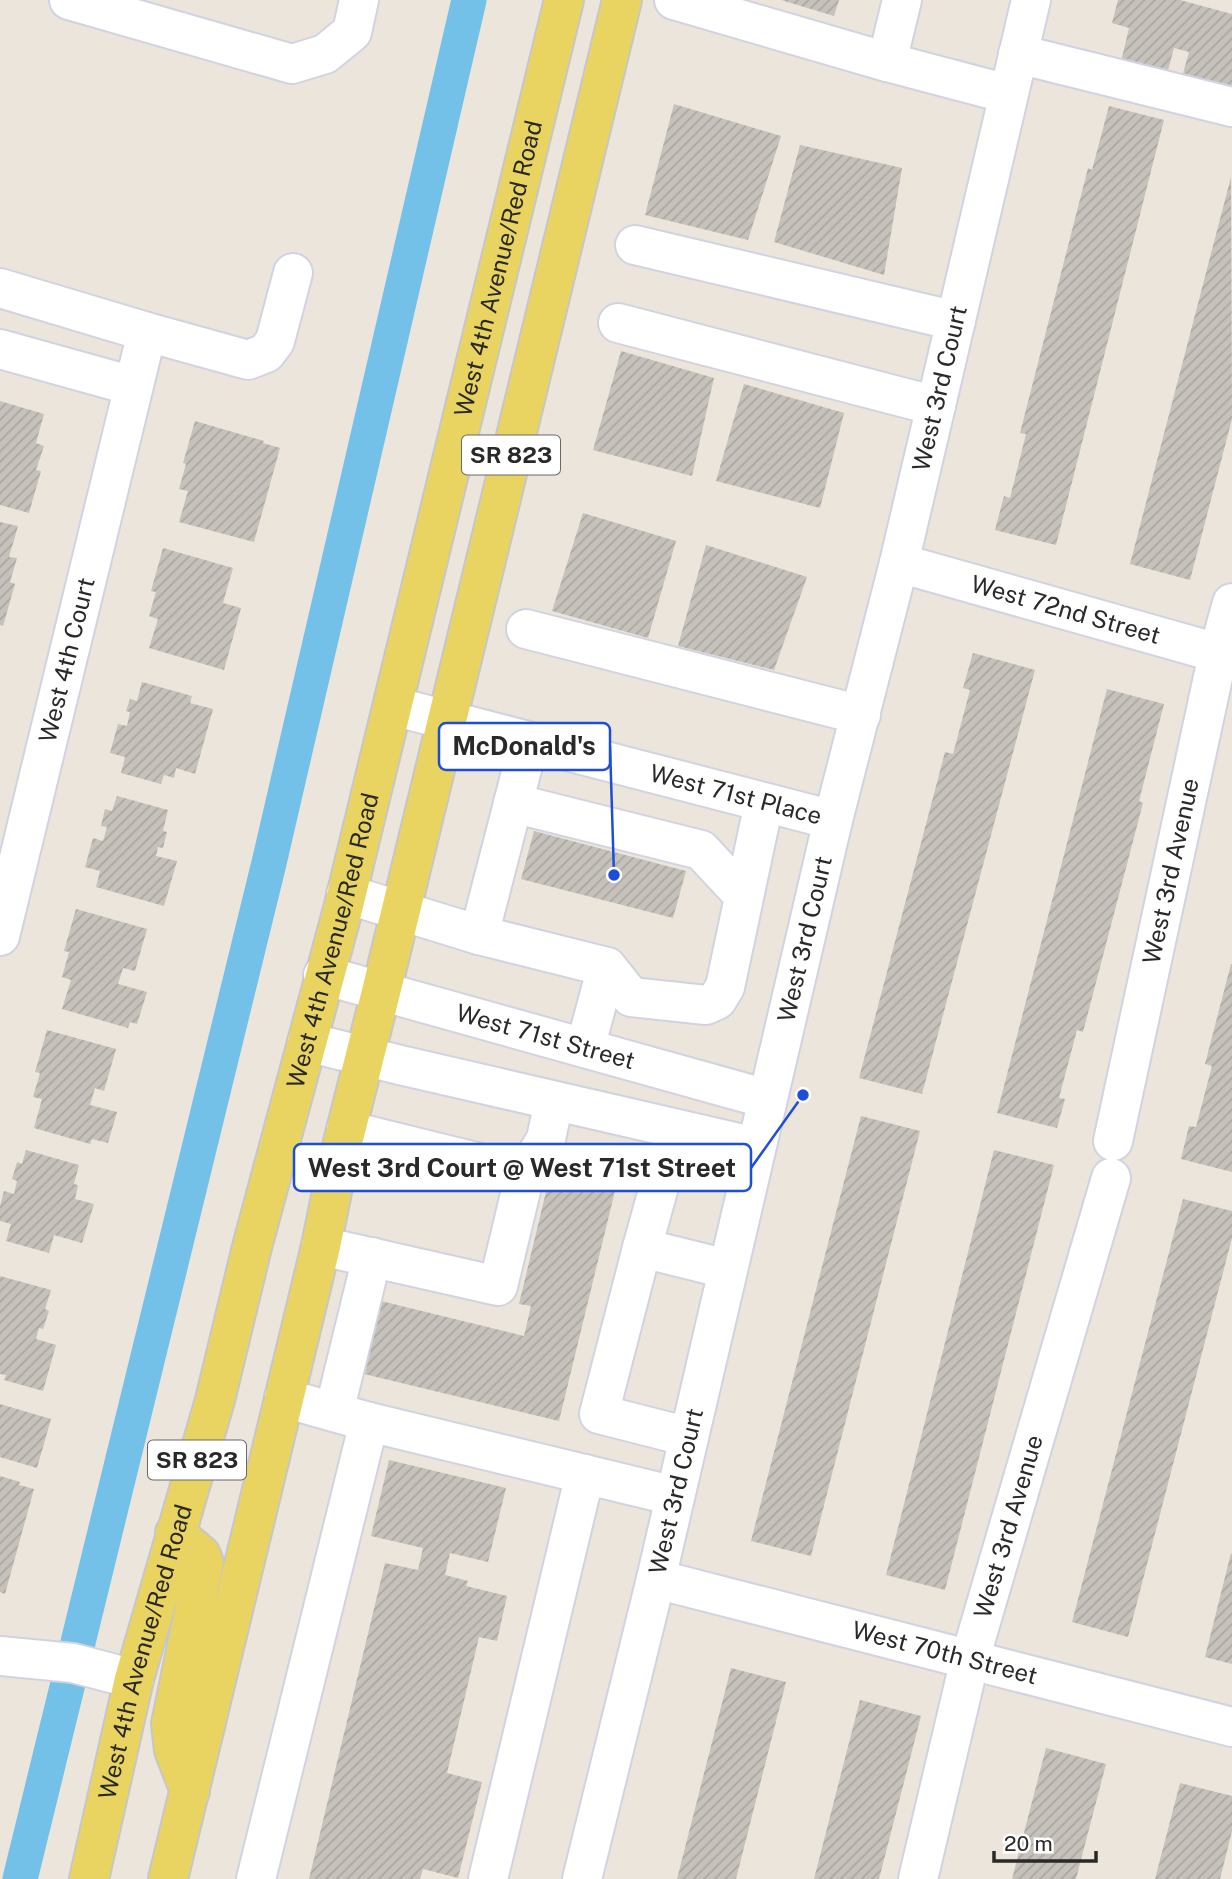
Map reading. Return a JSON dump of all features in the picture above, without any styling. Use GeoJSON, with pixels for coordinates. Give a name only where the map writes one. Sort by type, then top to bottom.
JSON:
{"type":"FeatureCollection","features":[{"type":"Feature","properties":{"kind":"main road","name":"West 4th Avenue/Red Road"},"geometry":{"type":"LineString","coordinates":[[89,1879],[134,1678],[215,1400],[251,1247],[346,894],[564,0]]}},
{"type":"Feature","properties":{"kind":"main road","name":"SR 823"},"geometry":{"type":"LineString","coordinates":[[168,1879],[321,1246],[346,1130],[382,992],[622,0]]}},
{"type":"Feature","properties":{"kind":"main road"},"geometry":{"type":"LineString","coordinates":[[175,1533],[201,1555],[204,1563],[171,1724],[174,1750],[190,1791]]}},
{"type":"Feature","properties":{"kind":"street"},"geometry":{"type":"LineString","coordinates":[[69,0],[112,6],[292,64],[325,54],[352,32],[359,0]]}},
{"type":"Feature","properties":{"kind":"street"},"geometry":{"type":"LineString","coordinates":[[674,0],[1008,94]]}},
{"type":"Feature","properties":{"kind":"street"},"geometry":{"type":"LineString","coordinates":[[887,62],[902,0]]}},
{"type":"Feature","properties":{"kind":"street","name":"West 3rd Court"},"geometry":{"type":"LineString","coordinates":[[582,1879],[656,1579],[833,820],[900,562],[1031,0]]}},
{"type":"Feature","properties":{"kind":"street"},"geometry":{"type":"LineString","coordinates":[[1018,54],[1232,107]]}},
{"type":"Feature","properties":{"kind":"street"},"geometry":{"type":"LineString","coordinates":[[635,245],[956,321]]}},
{"type":"Feature","properties":{"kind":"street"},"geometry":{"type":"LineString","coordinates":[[0,288],[248,360],[266,353],[275,341],[293,272]]}},
{"type":"Feature","properties":{"kind":"street"},"geometry":{"type":"LineString","coordinates":[[618,323],[936,406]]}},
{"type":"Feature","properties":{"kind":"street","name":"West 4th Court"},"geometry":{"type":"LineString","coordinates":[[0,936],[147,332]]}},
{"type":"Feature","properties":{"kind":"street"},"geometry":{"type":"LineString","coordinates":[[0,349],[133,386]]}},
{"type":"Feature","properties":{"kind":"street","name":"West 72nd Street"},"geometry":{"type":"LineString","coordinates":[[900,562],[1225,655]]}},
{"type":"Feature","properties":{"kind":"street","name":"West 3rd Avenue"},"geometry":{"type":"LineString","coordinates":[[918,1879],[970,1660],[1112,1159],[1225,655],[1232,603]]}},
{"type":"Feature","properties":{"kind":"street"},"geometry":{"type":"LineString","coordinates":[[526,629],[860,715]]}},
{"type":"Feature","properties":{"kind":"street","name":"West 71st Place"},"geometry":{"type":"LineString","coordinates":[[393,706],[833,820]]}},
{"type":"Feature","properties":{"kind":"street"},"geometry":{"type":"LineString","coordinates":[[479,935],[529,742]]}},
{"type":"Feature","properties":{"kind":"street"},"geometry":{"type":"LineString","coordinates":[[513,803],[701,850],[743,895]]}},
{"type":"Feature","properties":{"kind":"street"},"geometry":{"type":"LineString","coordinates":[[346,894],[479,935],[607,967],[631,997],[706,1005],[717,1000],[725,987],[764,803]]}},
{"type":"Feature","properties":{"kind":"street"},"geometry":{"type":"LineString","coordinates":[[585,1048],[607,967]]}},
{"type":"Feature","properties":{"kind":"street","name":"West 71st Street"},"geometry":{"type":"LineString","coordinates":[[323,975],[767,1099]]}},
{"type":"Feature","properties":{"kind":"street"},"geometry":{"type":"LineString","coordinates":[[307,1042],[756,1147]]}},
{"type":"Feature","properties":{"kind":"street"},"geometry":{"type":"LineString","coordinates":[[321,1246],[498,1286],[525,1174],[545,1139],[554,1101]]}},
{"type":"Feature","properties":{"kind":"street"},"geometry":{"type":"LineString","coordinates":[[346,1130],[525,1174]]}},
{"type":"Feature","properties":{"kind":"street"},"geometry":{"type":"LineString","coordinates":[[660,1183],[599,1414],[689,1437]]}},
{"type":"Feature","properties":{"kind":"street"},"geometry":{"type":"LineString","coordinates":[[642,1248],[727,1269]]}},
{"type":"Feature","properties":{"kind":"street"},"geometry":{"type":"LineString","coordinates":[[256,1879],[352,1417],[372,1257]]}},
{"type":"Feature","properties":{"kind":"street"},"geometry":{"type":"LineString","coordinates":[[284,1398],[675,1496]]}},
{"type":"Feature","properties":{"kind":"street"},"geometry":{"type":"LineString","coordinates":[[488,1879],[585,1474]]}},
{"type":"Feature","properties":{"kind":"street","name":"West 70th Street"},"geometry":{"type":"LineString","coordinates":[[656,1579],[1232,1727]]}},
{"type":"Feature","properties":{"kind":"street"},"geometry":{"type":"LineString","coordinates":[[0,1656],[72,1662],[134,1678]]}},
{"type":"Feature","properties":{"kind":"building"},"geometry":{"type":"Polygon","coordinates":[[[781,0],[839,0],[834,16],[781,0]]]}},
{"type":"Feature","properties":{"kind":"building"},"geometry":{"type":"Polygon","coordinates":[[[1118,0],[1180,0],[1232,14],[1232,90],[1182,77],[1189,52],[1174,48],[1167,74],[1121,62],[1129,28],[1112,23],[1118,0]]]}},
{"type":"Feature","properties":{"kind":"building"},"geometry":{"type":"Polygon","coordinates":[[[674,104],[781,136],[748,240],[645,215],[674,104]]]}},
{"type":"Feature","properties":{"kind":"building"},"geometry":{"type":"Polygon","coordinates":[[[1109,106],[1164,120],[1056,545],[995,530],[1004,496],[1010,498],[1026,434],[1020,433],[1088,168],[1092,170],[1109,106]]]}},
{"type":"Feature","properties":{"kind":"building"},"geometry":{"type":"Polygon","coordinates":[[[800,145],[902,168],[884,275],[774,242],[800,145]]]}},
{"type":"Feature","properties":{"kind":"building"},"geometry":{"type":"Polygon","coordinates":[[[1231,177],[1232,419],[1190,580],[1130,564],[1231,177]]]}},
{"type":"Feature","properties":{"kind":"building"},"geometry":{"type":"Polygon","coordinates":[[[621,351],[714,378],[692,476],[593,450],[621,351]]]}},
{"type":"Feature","properties":{"kind":"building"},"geometry":{"type":"Polygon","coordinates":[[[744,384],[844,413],[820,508],[716,481],[744,384]]]}},
{"type":"Feature","properties":{"kind":"building"},"geometry":{"type":"Polygon","coordinates":[[[0,401],[44,414],[36,443],[44,446],[36,470],[41,471],[29,513],[0,505],[0,401]]]}},
{"type":"Feature","properties":{"kind":"building"},"geometry":{"type":"Polygon","coordinates":[[[195,421],[280,448],[254,542],[179,522],[188,491],[179,489],[186,464],[183,463],[195,421]]]}},
{"type":"Feature","properties":{"kind":"building"},"geometry":{"type":"Polygon","coordinates":[[[583,513],[676,541],[648,638],[552,611],[583,513]]]}},
{"type":"Feature","properties":{"kind":"building"},"geometry":{"type":"Polygon","coordinates":[[[0,522],[18,526],[9,557],[17,558],[10,582],[15,584],[3,626],[0,625],[0,522]]]}},
{"type":"Feature","properties":{"kind":"building"},"geometry":{"type":"Polygon","coordinates":[[[706,545],[807,577],[774,670],[678,646],[706,545]]]}},
{"type":"Feature","properties":{"kind":"building"},"geometry":{"type":"Polygon","coordinates":[[[163,548],[233,568],[223,603],[241,608],[224,670],[149,648],[158,619],[149,616],[156,592],[151,591],[163,548]]]}},
{"type":"Feature","properties":{"kind":"building"},"geometry":{"type":"Polygon","coordinates":[[[973,653],[1035,670],[922,1094],[859,1078],[945,752],[953,754],[970,690],[963,688],[973,653]]]}},
{"type":"Feature","properties":{"kind":"building"},"geometry":{"type":"Polygon","coordinates":[[[142,682],[192,696],[190,703],[213,709],[195,774],[176,768],[174,778],[164,775],[161,784],[121,773],[125,757],[110,753],[118,724],[127,726],[130,712],[126,711],[130,699],[137,701],[142,682]]]}},
{"type":"Feature","properties":{"kind":"building"},"geometry":{"type":"Polygon","coordinates":[[[1107,689],[1164,704],[1139,801],[1143,803],[1083,1032],[1077,1030],[1059,1098],[1065,1099],[1057,1128],[997,1113],[1107,689]]]}},
{"type":"Feature","properties":{"kind":"building"},"geometry":{"type":"Polygon","coordinates":[[[117,796],[168,810],[163,831],[167,832],[163,848],[158,847],[156,856],[177,861],[164,906],[96,887],[100,871],[85,867],[93,838],[103,841],[107,827],[101,826],[105,809],[112,811],[117,796]]]}},
{"type":"Feature","properties":{"kind":"building"},"geometry":{"type":"Polygon","coordinates":[[[534,831],[686,871],[673,918],[521,879],[534,831]]]}},
{"type":"Feature","properties":{"kind":"building"},"geometry":{"type":"Polygon","coordinates":[[[76,909],[147,929],[135,971],[123,968],[118,984],[147,992],[137,1024],[130,1022],[128,1028],[62,1009],[71,980],[62,977],[69,952],[64,951],[76,909]]]}},
{"type":"Feature","properties":{"kind":"building"},"geometry":{"type":"Polygon","coordinates":[[[1231,964],[1232,1172],[1181,1159],[1189,1126],[1196,1127],[1212,1066],[1205,1064],[1231,964]]]}},
{"type":"Feature","properties":{"kind":"building"},"geometry":{"type":"Polygon","coordinates":[[[47,1030],[116,1049],[104,1091],[95,1088],[90,1105],[117,1112],[108,1143],[92,1139],[90,1144],[34,1128],[42,1099],[33,1097],[40,1073],[35,1072],[47,1030]]]}},
{"type":"Feature","properties":{"kind":"building"},"geometry":{"type":"Polygon","coordinates":[[[861,1116],[920,1131],[811,1556],[751,1541],[861,1116]]]}},
{"type":"Feature","properties":{"kind":"building"},"geometry":{"type":"Polygon","coordinates":[[[557,1146],[622,1162],[559,1421],[364,1374],[381,1301],[524,1336],[531,1306],[519,1304],[557,1146]]]}},
{"type":"Feature","properties":{"kind":"building"},"geometry":{"type":"Polygon","coordinates":[[[26,1150],[79,1165],[74,1184],[78,1185],[75,1199],[94,1204],[82,1243],[54,1235],[49,1253],[6,1241],[11,1224],[0,1221],[0,1206],[4,1191],[14,1194],[17,1181],[12,1179],[17,1162],[22,1164],[26,1150]]]}},
{"type":"Feature","properties":{"kind":"building"},"geometry":{"type":"Polygon","coordinates":[[[994,1150],[1054,1165],[945,1590],[886,1575],[994,1150]]]}},
{"type":"Feature","properties":{"kind":"building"},"geometry":{"type":"Polygon","coordinates":[[[1183,1199],[1232,1211],[1232,1238],[1128,1637],[1072,1622],[1183,1199]]]}},
{"type":"Feature","properties":{"kind":"building"},"geometry":{"type":"Polygon","coordinates":[[[0,1276],[51,1290],[45,1309],[49,1311],[43,1329],[39,1328],[36,1339],[56,1345],[43,1391],[4,1380],[6,1375],[0,1374],[0,1276]]]}},
{"type":"Feature","properties":{"kind":"building"},"geometry":{"type":"Polygon","coordinates":[[[0,1404],[51,1419],[37,1468],[0,1457],[0,1404]]]}},
{"type":"Feature","properties":{"kind":"building"},"geometry":{"type":"Polygon","coordinates":[[[389,1460],[506,1488],[488,1562],[450,1553],[445,1575],[468,1581],[466,1586],[507,1596],[497,1641],[479,1637],[447,1773],[482,1782],[458,1878],[423,1869],[420,1879],[309,1879],[385,1563],[418,1570],[423,1548],[371,1536],[389,1460]]]}},
{"type":"Feature","properties":{"kind":"building"},"geometry":{"type":"Polygon","coordinates":[[[0,1476],[34,1489],[5,1594],[0,1592],[0,1476]]]}},
{"type":"Feature","properties":{"kind":"building"},"geometry":{"type":"Polygon","coordinates":[[[1232,1554],[1232,1664],[1205,1657],[1232,1554]]]}},
{"type":"Feature","properties":{"kind":"building"},"geometry":{"type":"Polygon","coordinates":[[[731,1668],[786,1682],[736,1879],[677,1879],[731,1668]]]}},
{"type":"Feature","properties":{"kind":"building"},"geometry":{"type":"Polygon","coordinates":[[[860,1700],[921,1716],[879,1879],[814,1879],[860,1700]]]}},
{"type":"Feature","properties":{"kind":"building"},"geometry":{"type":"Polygon","coordinates":[[[1046,1748],[1106,1764],[1076,1879],[1012,1879],[1046,1748]]]}},
{"type":"Feature","properties":{"kind":"building"},"geometry":{"type":"Polygon","coordinates":[[[1180,1783],[1232,1796],[1232,1831],[1220,1879],[1155,1879],[1180,1783]]]}},
{"type":"Feature","properties":{"kind":"waterway"},"geometry":{"type":"LineString","coordinates":[[20,1879],[269,863],[469,0]]}},
{"type":"Feature","properties":{"kind":"place","name":"McDonald's"},"geometry":{"type":"Point","coordinates":[614,875]}},
{"type":"Feature","properties":{"kind":"place","name":"West 3rd Court @ West 71st Street"},"geometry":{"type":"Point","coordinates":[803,1095]}}]}
